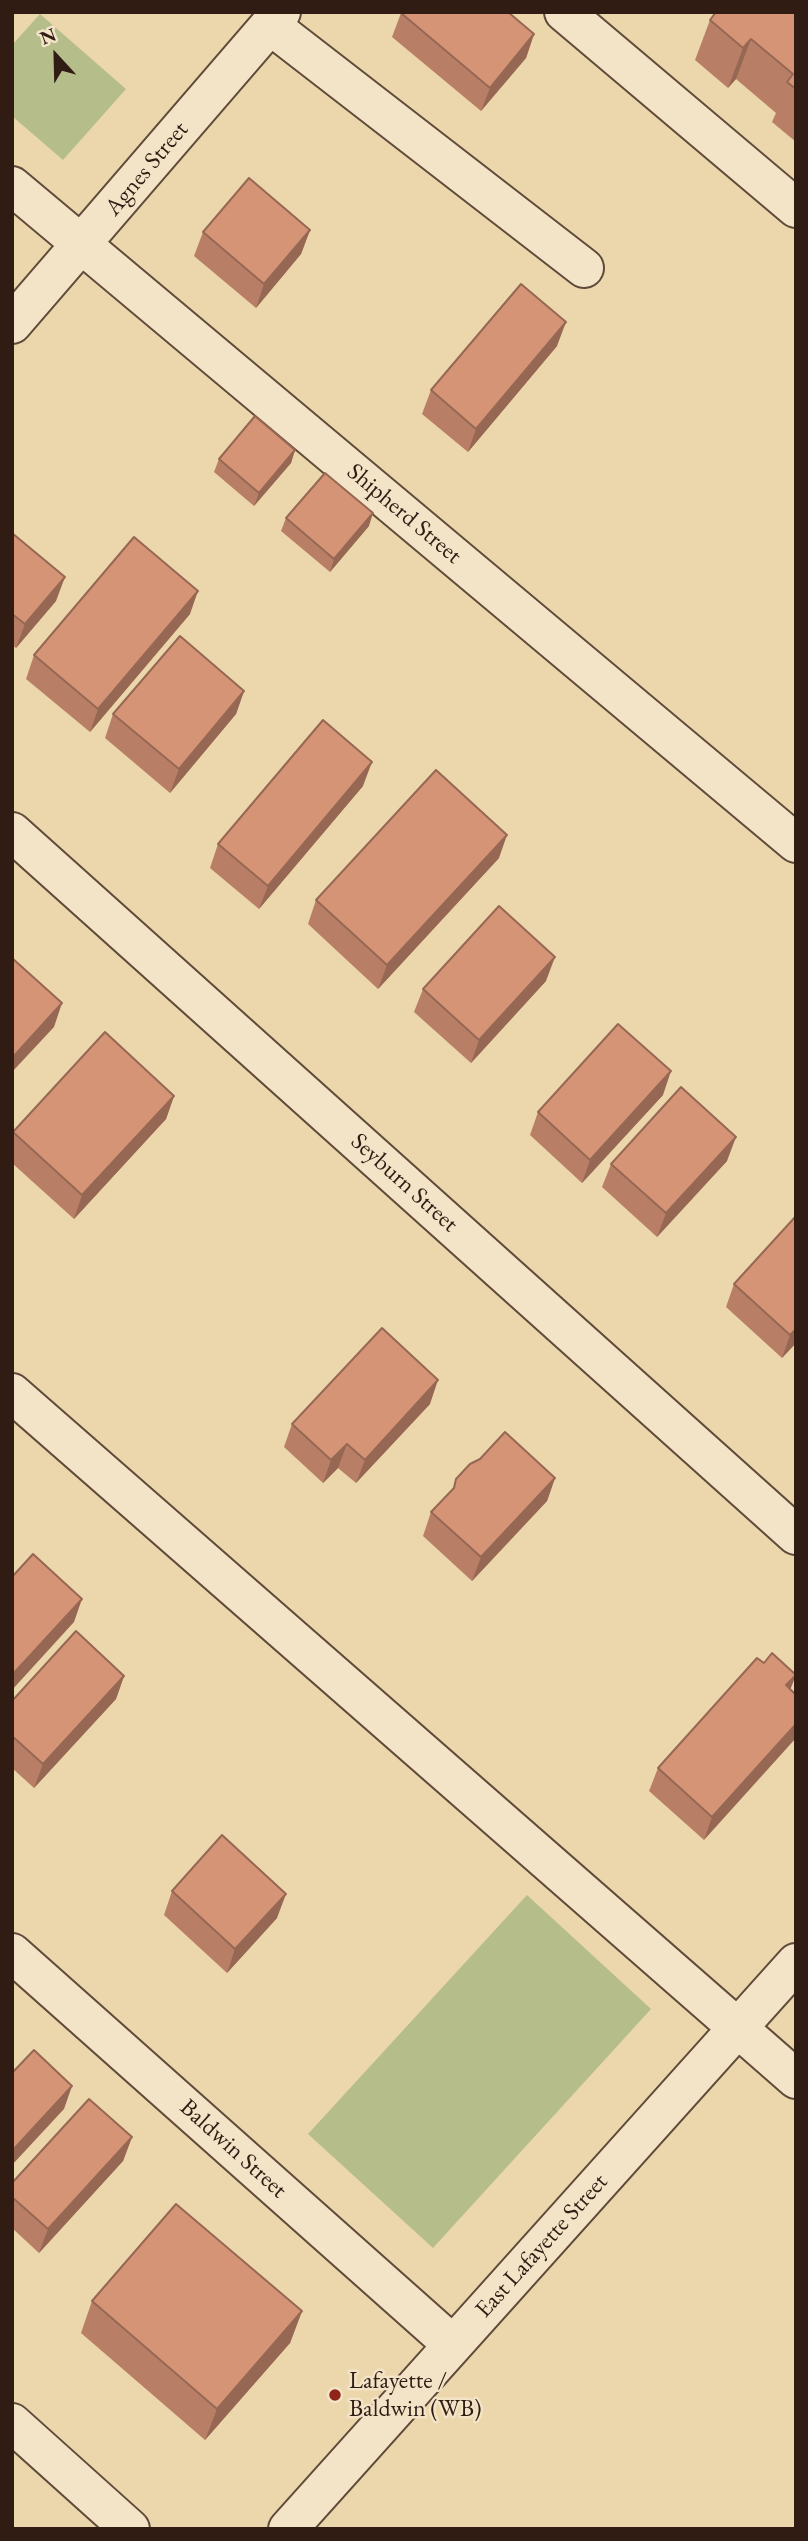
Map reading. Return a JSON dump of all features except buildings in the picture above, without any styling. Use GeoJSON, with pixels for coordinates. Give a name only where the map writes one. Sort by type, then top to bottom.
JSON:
{"type":"FeatureCollection","features":[{"type":"Feature","properties":{"kind":"street"},"geometry":{"type":"LineString","coordinates":[[564,12],[796,208]]}},
{"type":"Feature","properties":{"kind":"street"},"geometry":{"type":"LineString","coordinates":[[275,19],[584,268]]}},
{"type":"Feature","properties":{"kind":"street","name":"Agnes Street"},"geometry":{"type":"LineString","coordinates":[[12,324],[275,19]]}},
{"type":"Feature","properties":{"kind":"street","name":"Shipherd Street"},"geometry":{"type":"LineString","coordinates":[[12,186],[796,843]]}},
{"type":"Feature","properties":{"kind":"street","name":"Seyburn Street"},"geometry":{"type":"LineString","coordinates":[[12,832],[796,1535]]}},
{"type":"Feature","properties":{"kind":"street"},"geometry":{"type":"LineString","coordinates":[[12,1393],[796,2079]]}},
{"type":"Feature","properties":{"kind":"street","name":"Baldwin Street"},"geometry":{"type":"LineString","coordinates":[[12,1953],[453,2345]]}},
{"type":"Feature","properties":{"kind":"street","name":"East Lafayette Street"},"geometry":{"type":"LineString","coordinates":[[288,2529],[796,1963]]}},
{"type":"Feature","properties":{"kind":"street"},"geometry":{"type":"LineString","coordinates":[[12,2423],[130,2529]]}},
{"type":"Feature","properties":{"kind":"green space"},"geometry":{"type":"Polygon","coordinates":[[[40,14],[126,89],[63,160],[12,116],[12,45],[40,14]]]}},
{"type":"Feature","properties":{"kind":"green space"},"geometry":{"type":"Polygon","coordinates":[[[527,1895],[651,2009],[433,2248],[308,2134],[527,1895]]]}},
{"type":"Feature","properties":{"kind":"place","name":"Lafayette / Baldwin (WB)"},"geometry":{"type":"Point","coordinates":[335,2395]}}]}
